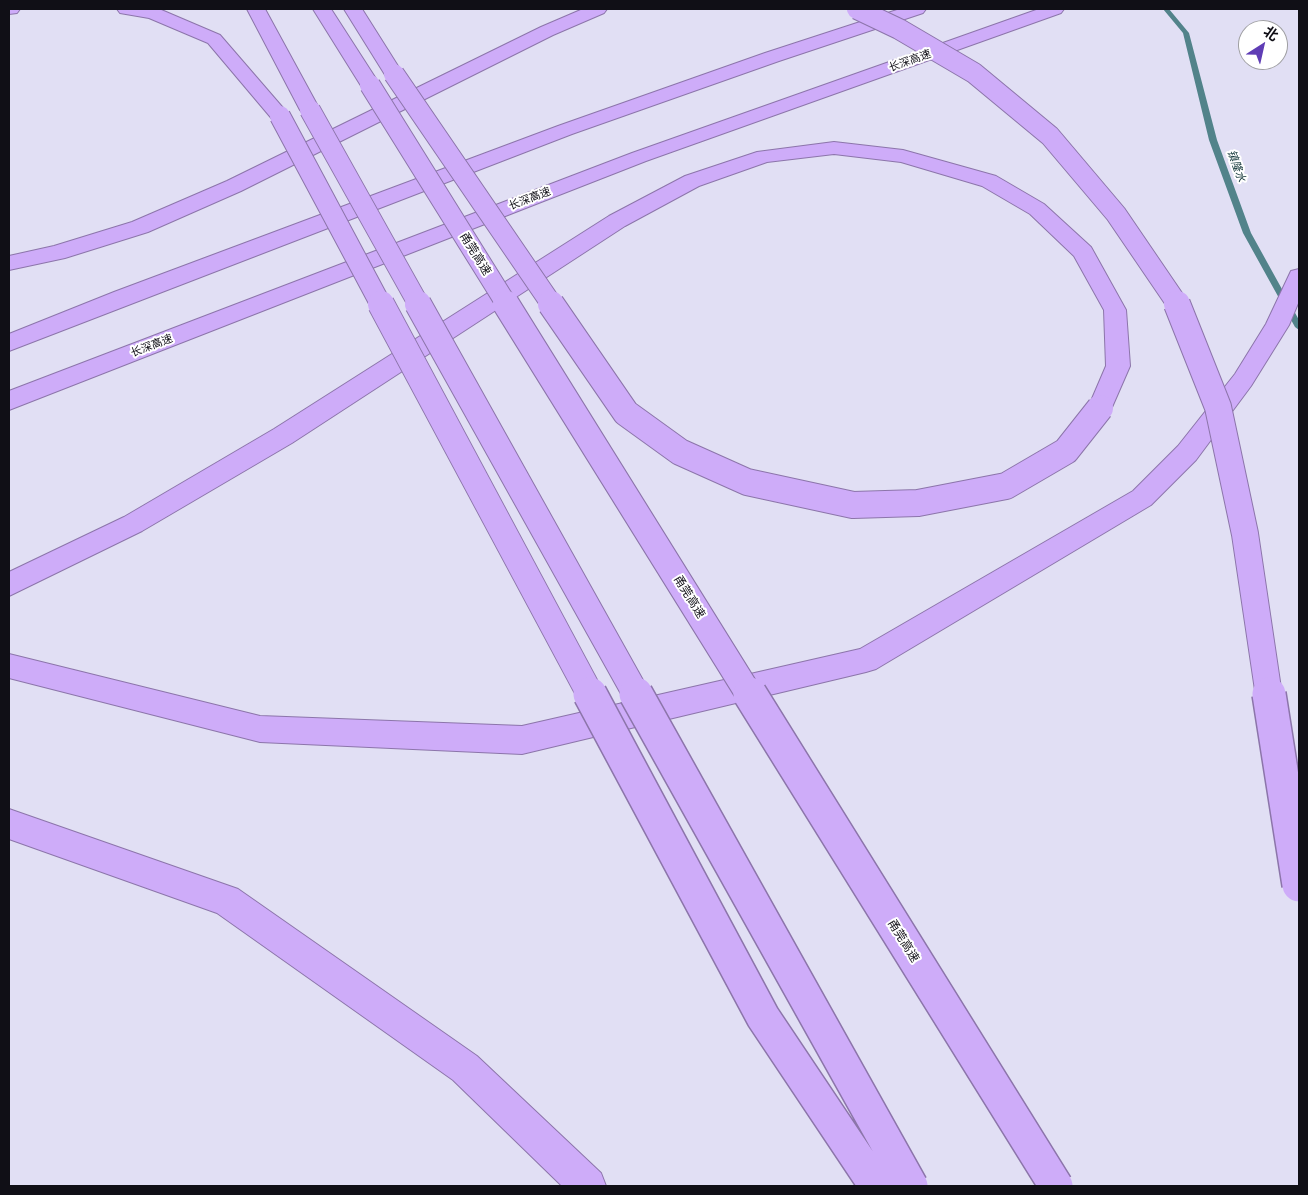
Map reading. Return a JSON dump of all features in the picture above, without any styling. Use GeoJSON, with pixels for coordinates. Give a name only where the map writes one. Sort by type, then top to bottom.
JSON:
{"type":"FeatureCollection","features":[{"type":"Feature","properties":{"kind":"highway"},"geometry":{"type":"LineString","coordinates":[[126,9],[153,13],[214,39],[280,116],[763,1016],[876,1186]]}},
{"type":"Feature","properties":{"kind":"highway"},"geometry":{"type":"LineString","coordinates":[[256,9],[310,110],[911,1186]]}},
{"type":"Feature","properties":{"kind":"highway","name":"甬莞高速"},"geometry":{"type":"LineString","coordinates":[[322,9],[382,80],[1056,1186]]}},
{"type":"Feature","properties":{"kind":"highway"},"geometry":{"type":"LineString","coordinates":[[9,585],[133,524],[283,436],[617,221],[692,181],[764,156],[834,148],[902,156],[989,181],[1037,209],[1083,252],[1115,310],[1118,366],[1100,408],[1066,450],[1006,486],[918,503],[852,505],[747,482],[680,452],[626,413],[382,80],[353,9]]}},
{"type":"Feature","properties":{"kind":"highway"},"geometry":{"type":"LineString","coordinates":[[9,263],[57,253],[140,228],[234,186],[547,31],[598,9]]}},
{"type":"Feature","properties":{"kind":"highway"},"geometry":{"type":"LineString","coordinates":[[857,9],[899,29],[974,73],[1050,136],[1116,214],[1177,303],[1218,407],[1237,495],[1245,534],[1299,885]]}},
{"type":"Feature","properties":{"kind":"highway"},"geometry":{"type":"LineString","coordinates":[[9,343],[122,298],[565,130],[772,57],[917,9]]}},
{"type":"Feature","properties":{"kind":"highway","name":"长深高速"},"geometry":{"type":"LineString","coordinates":[[9,401],[640,157],[1055,9]]}},
{"type":"Feature","properties":{"kind":"highway"},"geometry":{"type":"LineString","coordinates":[[9,666],[260,729],[522,740],[866,660],[1142,498],[1187,452],[1243,380],[1277,325],[1299,276]]}},
{"type":"Feature","properties":{"kind":"highway"},"geometry":{"type":"LineString","coordinates":[[9,824],[227,900],[465,1068],[588,1186]]}},
{"type":"Feature","properties":{"kind":"waterway","name":"镇隆水"},"geometry":{"type":"LineString","coordinates":[[1166,9],[1186,33],[1213,140],[1247,233],[1299,327]]}}]}
